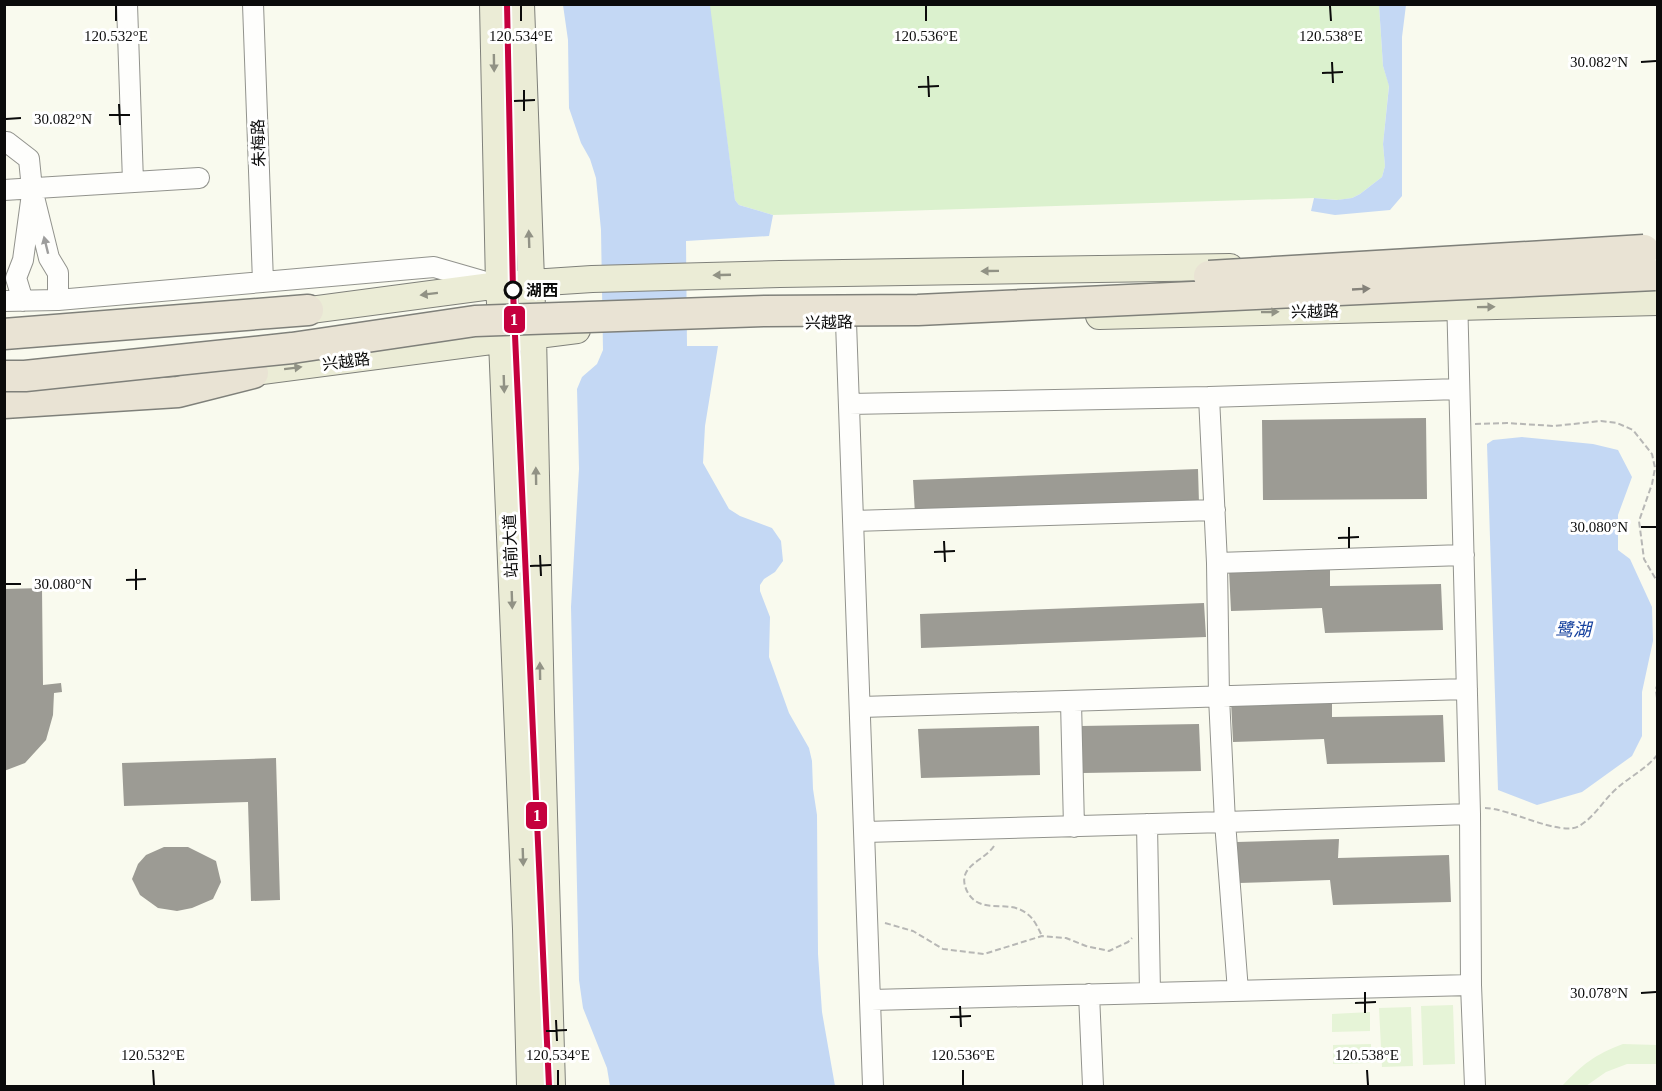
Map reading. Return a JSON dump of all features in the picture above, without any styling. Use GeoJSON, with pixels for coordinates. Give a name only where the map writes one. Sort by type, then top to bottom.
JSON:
{"type":"FeatureCollection","features":[{"type":"Feature","properties":{"kind":"highway"},"geometry":{"type":"LineString","coordinates":[[4,359],[290,332],[470,307],[1655,268]]}},
{"type":"Feature","properties":{"kind":"highway"},"geometry":{"type":"LineString","coordinates":[[4,376],[25,376],[292,348],[475,321],[765,311],[918,310],[1655,268]]}},
{"type":"Feature","properties":{"kind":"highway"},"geometry":{"type":"LineString","coordinates":[[4,334],[308,310]]}},
{"type":"Feature","properties":{"kind":"highway"},"geometry":{"type":"LineString","coordinates":[[4,403],[178,392],[254,374]]}},
{"type":"Feature","properties":{"kind":"main road","name":"站前大道"},"geometry":{"type":"LineString","coordinates":[[493,4],[498,285],[526,929],[530,1086]]}},
{"type":"Feature","properties":{"kind":"main road","name":"站前大道"},"geometry":{"type":"LineString","coordinates":[[521,4],[533,335],[540,700],[552,1086]]}},
{"type":"Feature","properties":{"kind":"main road"},"geometry":{"type":"LineString","coordinates":[[4,344],[136,334],[498,285],[592,279],[1456,264],[1655,268]]}},
{"type":"Feature","properties":{"kind":"main road","name":"兴越路"},"geometry":{"type":"LineString","coordinates":[[4,391],[254,374],[533,335],[592,329],[1457,307],[1655,268]]}},
{"type":"Feature","properties":{"kind":"street"},"geometry":{"type":"LineString","coordinates":[[127,4],[133,182]]}},
{"type":"Feature","properties":{"kind":"street","name":"朱梅路"},"geometry":{"type":"LineString","coordinates":[[253,4],[263,282]]}},
{"type":"Feature","properties":{"kind":"street"},"geometry":{"type":"LineString","coordinates":[[4,142],[29,159],[32,189],[49,258],[58,273],[58,300]]}},
{"type":"Feature","properties":{"kind":"street"},"geometry":{"type":"LineString","coordinates":[[4,190],[199,178]]}},
{"type":"Feature","properties":{"kind":"street"},"geometry":{"type":"LineString","coordinates":[[32,189],[23,260],[16,278],[14,301],[58,300],[434,267],[498,285]]}},
{"type":"Feature","properties":{"kind":"street"},"geometry":{"type":"LineString","coordinates":[[1456,264],[1475,1086]]}},
{"type":"Feature","properties":{"kind":"street"},"geometry":{"type":"LineString","coordinates":[[846,322],[873,1086]]}},
{"type":"Feature","properties":{"kind":"street"},"geometry":{"type":"LineString","coordinates":[[849,404],[1209,397],[1460,389]]}},
{"type":"Feature","properties":{"kind":"street"},"geometry":{"type":"LineString","coordinates":[[1209,397],[1225,822],[1238,991]]}},
{"type":"Feature","properties":{"kind":"street"},"geometry":{"type":"LineString","coordinates":[[854,521],[1215,510]]}},
{"type":"Feature","properties":{"kind":"street"},"geometry":{"type":"LineString","coordinates":[[1217,563],[1464,555]]}},
{"type":"Feature","properties":{"kind":"street"},"geometry":{"type":"LineString","coordinates":[[861,707],[1467,689]]}},
{"type":"Feature","properties":{"kind":"street"},"geometry":{"type":"LineString","coordinates":[[1071,702],[1074,827]]}},
{"type":"Feature","properties":{"kind":"street"},"geometry":{"type":"LineString","coordinates":[[865,832],[1225,822],[1470,811]]}},
{"type":"Feature","properties":{"kind":"street"},"geometry":{"type":"LineString","coordinates":[[1147,824],[1150,993]]}},
{"type":"Feature","properties":{"kind":"street"},"geometry":{"type":"LineString","coordinates":[[871,1000],[1471,985]]}},
{"type":"Feature","properties":{"kind":"street"},"geometry":{"type":"LineString","coordinates":[[1089,994],[1093,1086]]}},
{"type":"Feature","properties":{"kind":"path"},"geometry":{"type":"LineString","coordinates":[[1461,423],[1554,426],[1601,421],[1617,423],[1633,430],[1652,454],[1655,468],[1639,521],[1644,560],[1658,583]]}},
{"type":"Feature","properties":{"kind":"path"},"geometry":{"type":"LineString","coordinates":[[1658,683],[1656,689],[1658,707]]}},
{"type":"Feature","properties":{"kind":"path"},"geometry":{"type":"LineString","coordinates":[[1470,811],[1494,808],[1524,819],[1560,828],[1577,828],[1593,815],[1613,792],[1650,764],[1658,754]]}},
{"type":"Feature","properties":{"kind":"path"},"geometry":{"type":"LineString","coordinates":[[993,829],[995,844],[990,853],[969,868],[964,877],[965,888],[972,899],[987,906],[1009,905],[1026,913],[1042,936]]}},
{"type":"Feature","properties":{"kind":"path"},"geometry":{"type":"LineString","coordinates":[[868,919],[913,931],[944,949],[984,954],[1042,936],[1066,938],[1108,951],[1128,942],[1149,926]]}},
{"type":"Feature","properties":{"kind":"green space"},"geometry":{"type":"Polygon","coordinates":[[[709,5],[1379,5],[1383,66],[1389,85],[1383,144],[1385,166],[1382,177],[1360,194],[1338,200],[1314,198],[773,215],[739,205],[735,200],[709,5]]]}},
{"type":"Feature","properties":{"kind":"green space"},"geometry":{"type":"Polygon","coordinates":[[[1453,1005],[1455,1064],[1423,1065],[1421,1006],[1453,1005]]]}},
{"type":"Feature","properties":{"kind":"green space"},"geometry":{"type":"Polygon","coordinates":[[[1411,1007],[1413,1066],[1382,1067],[1379,1008],[1411,1007]]]}},
{"type":"Feature","properties":{"kind":"green space"},"geometry":{"type":"Polygon","coordinates":[[[1370,1012],[1370,1031],[1332,1032],[1332,1014],[1370,1012]]]}},
{"type":"Feature","properties":{"kind":"green space"},"geometry":{"type":"Polygon","coordinates":[[[1371,1044],[1371,1063],[1333,1064],[1333,1045],[1371,1044]]]}},
{"type":"Feature","properties":{"kind":"green space"},"geometry":{"type":"Polygon","coordinates":[[[1623,1044],[1657,1045],[1657,1064],[1627,1064],[1606,1072],[1586,1086],[1562,1086],[1589,1061],[1623,1044]]]}},
{"type":"Feature","properties":{"kind":"water"},"geometry":{"type":"Polygon","coordinates":[[[563,5],[710,5],[735,200],[739,205],[773,215],[769,236],[686,241],[687,346],[718,346],[705,426],[703,463],[729,509],[740,516],[772,528],[781,541],[783,561],[775,572],[764,579],[760,585],[760,591],[770,617],[769,657],[789,713],[809,748],[812,761],[817,815],[818,954],[822,1012],[835,1086],[610,1086],[607,1068],[583,1008],[579,980],[571,607],[579,469],[577,389],[582,377],[597,364],[603,350],[601,230],[596,178],[569,108],[568,40],[563,5]]]}},
{"type":"Feature","properties":{"kind":"water"},"geometry":{"type":"Polygon","coordinates":[[[1379,5],[1406,5],[1402,37],[1402,196],[1390,210],[1335,215],[1311,211],[1314,198],[1337,200],[1352,198],[1382,177],[1385,166],[1383,144],[1389,86],[1383,66],[1379,5]]]}},
{"type":"Feature","properties":{"kind":"water","name":"鹭湖"},"geometry":{"type":"Polygon","coordinates":[[[1522,437],[1593,444],[1618,450],[1632,477],[1618,515],[1618,550],[1630,559],[1652,607],[1653,641],[1642,692],[1642,736],[1632,756],[1582,792],[1537,805],[1498,790],[1487,444],[1493,440],[1522,437]]]}},
{"type":"Feature","properties":{"kind":"building"},"geometry":{"type":"Polygon","coordinates":[[[1426,418],[1427,499],[1263,500],[1262,420],[1426,418]]]}},
{"type":"Feature","properties":{"kind":"building"},"geometry":{"type":"Polygon","coordinates":[[[1198,469],[1199,503],[915,514],[913,480],[1198,469]]]}},
{"type":"Feature","properties":{"kind":"building"},"geometry":{"type":"Polygon","coordinates":[[[1330,567],[1330,586],[1441,584],[1443,630],[1325,633],[1322,608],[1231,611],[1229,570],[1330,567]]]}},
{"type":"Feature","properties":{"kind":"building"},"geometry":{"type":"Polygon","coordinates":[[[42,588],[43,685],[61,683],[62,692],[54,693],[53,715],[46,740],[25,763],[4,771],[4,589],[42,588]]]}},
{"type":"Feature","properties":{"kind":"building"},"geometry":{"type":"Polygon","coordinates":[[[1204,603],[1206,637],[921,648],[920,614],[1204,603]]]}},
{"type":"Feature","properties":{"kind":"building"},"geometry":{"type":"Polygon","coordinates":[[[1332,698],[1332,717],[1443,715],[1445,762],[1327,764],[1324,739],[1233,742],[1231,701],[1332,698]]]}},
{"type":"Feature","properties":{"kind":"building"},"geometry":{"type":"Polygon","coordinates":[[[1199,724],[1201,771],[1083,773],[1081,726],[1199,724]]]}},
{"type":"Feature","properties":{"kind":"building"},"geometry":{"type":"Polygon","coordinates":[[[1039,726],[1040,775],[921,778],[918,729],[1039,726]]]}},
{"type":"Feature","properties":{"kind":"building"},"geometry":{"type":"Polygon","coordinates":[[[276,758],[280,900],[251,901],[248,802],[124,806],[122,763],[276,758]]]}},
{"type":"Feature","properties":{"kind":"building"},"geometry":{"type":"Polygon","coordinates":[[[1339,839],[1338,858],[1449,855],[1451,902],[1333,905],[1330,880],[1239,883],[1237,842],[1339,839]]]}},
{"type":"Feature","properties":{"kind":"building"},"geometry":{"type":"Polygon","coordinates":[[[164,847],[188,847],[216,861],[221,882],[213,899],[192,908],[177,911],[158,908],[140,895],[132,879],[138,864],[146,855],[164,847]]]}},
{"type":"Feature","properties":{"kind":"transit line","name":"1"},"geometry":{"type":"LineString","coordinates":[[507,4],[513,291],[549,1086]]}},
{"type":"Feature","properties":{"kind":"place","name":"湖西"},"geometry":{"type":"Point","coordinates":[513,290]}}]}
